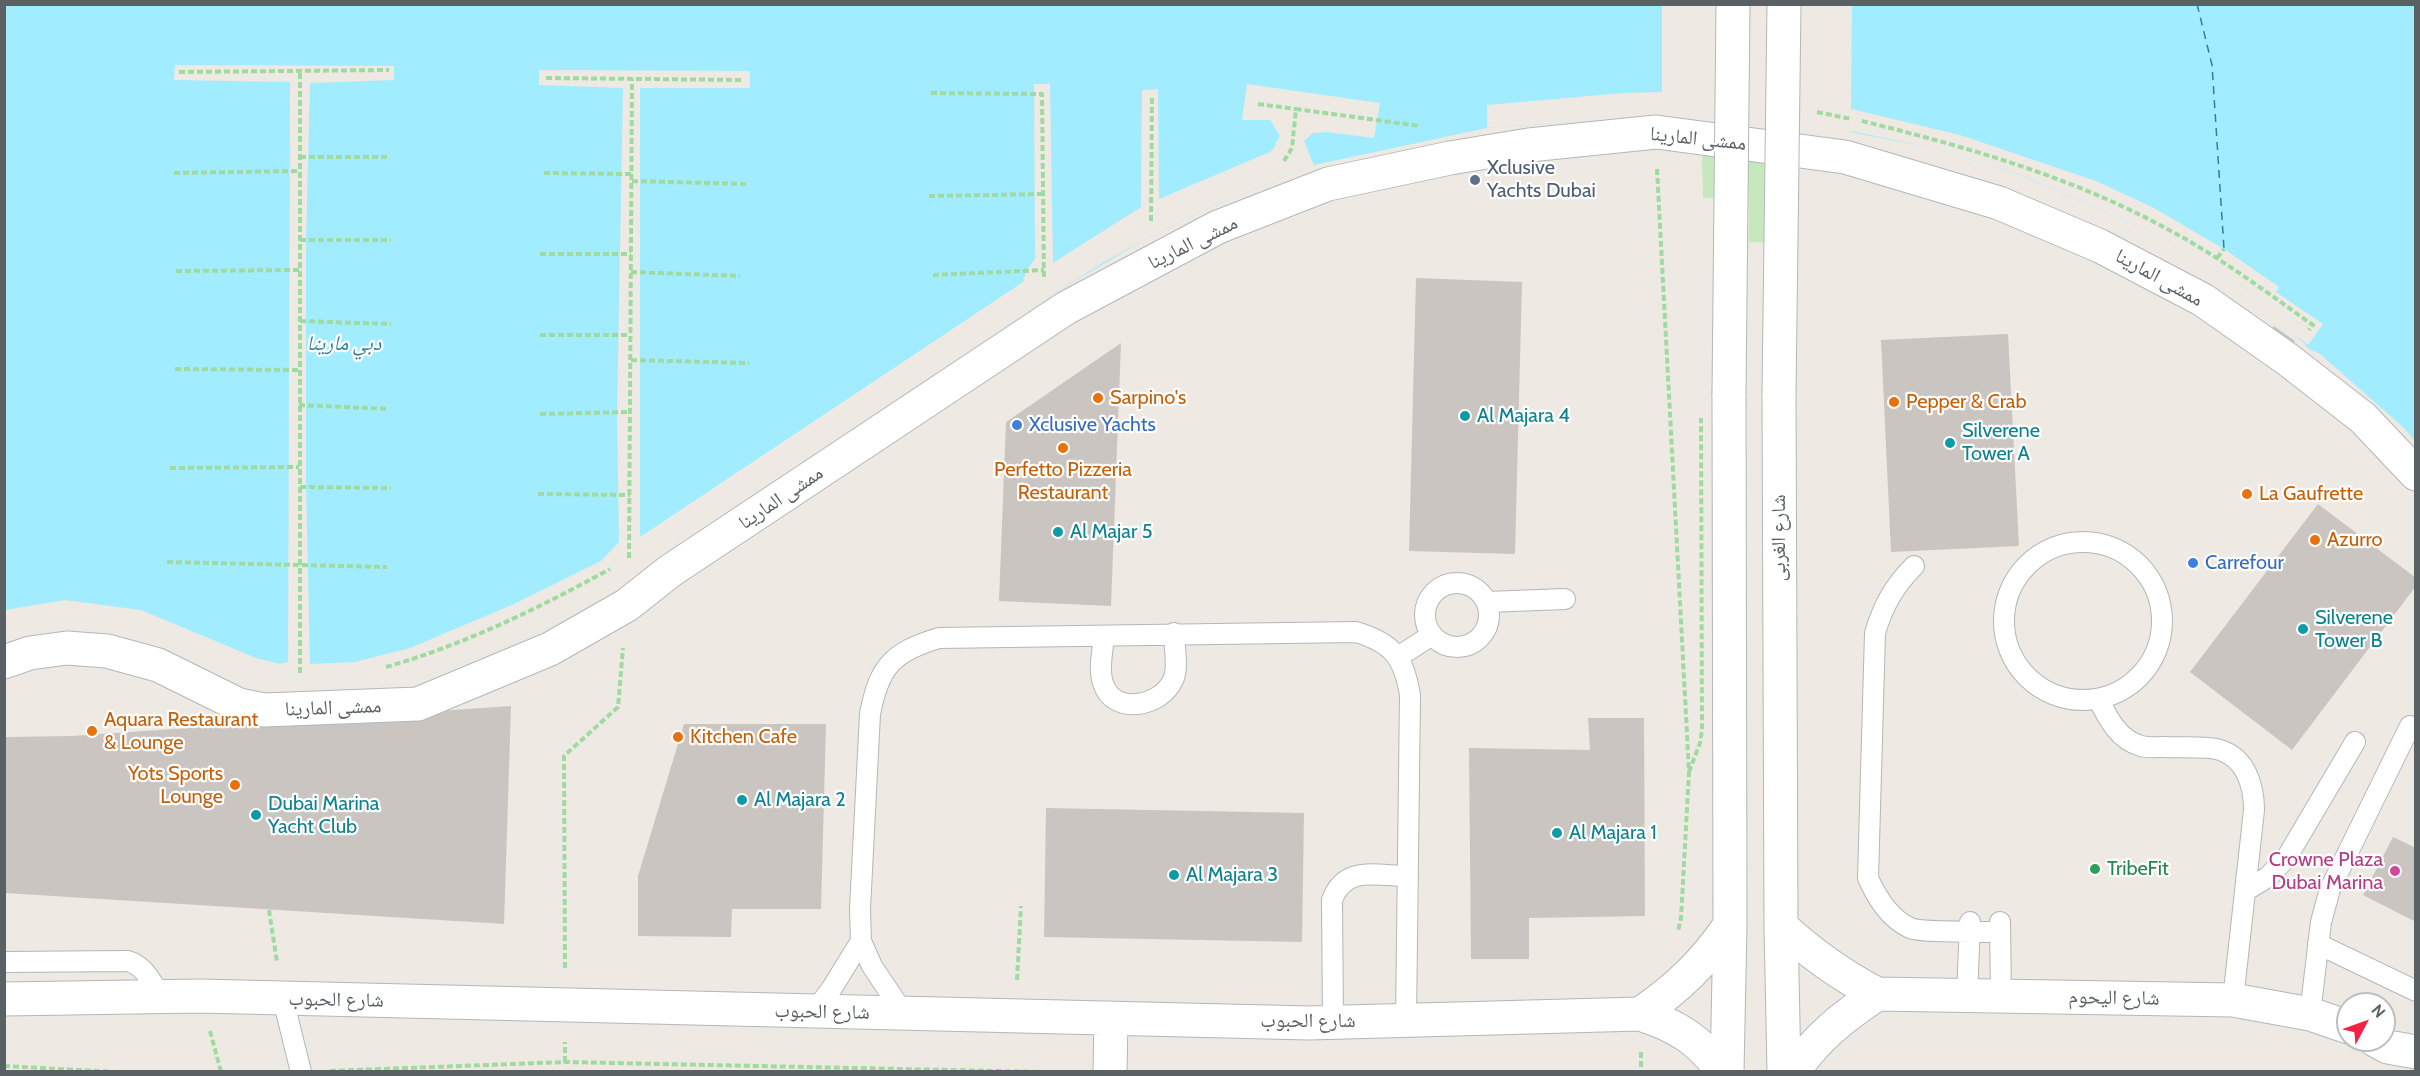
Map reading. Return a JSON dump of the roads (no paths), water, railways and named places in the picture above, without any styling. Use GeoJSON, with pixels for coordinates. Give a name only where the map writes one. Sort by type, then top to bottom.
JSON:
{"type":"FeatureCollection","features":[{"type":"Feature","properties":{"kind":"street"},"geometry":{"type":"LineString","coordinates":[[1727,1071],[1730,925],[1729,394],[1732,4]]}},
{"type":"Feature","properties":{"kind":"street","name":"شارع الغربى"},"geometry":{"type":"LineString","coordinates":[[1784,4],[1779,393],[1781,927],[1784,1071]]}},
{"type":"Feature","properties":{"kind":"street","name":"ممشى المارينا"},"geometry":{"type":"LineString","coordinates":[[4,662],[30,653],[67,648],[107,651],[158,665],[239,705],[264,710],[418,704],[549,649],[627,605],[670,572],[1066,308],[1218,227],[1339,182],[1450,158],[1529,145],[1656,132],[1845,157],[2000,203],[2100,246],[2203,300],[2287,359],[2363,418],[2415,474]]}},
{"type":"Feature","properties":{"kind":"street"},"geometry":{"type":"LineString","coordinates":[[1640,1014],[1690,976],[1712,951],[1730,925]]}},
{"type":"Feature","properties":{"kind":"street","name":"شارع اليحوم"},"geometry":{"type":"LineString","coordinates":[[1781,927],[1826,965],[1877,994],[2233,1000],[2310,1014],[2336,1023]]}},
{"type":"Feature","properties":{"kind":"street"},"geometry":{"type":"LineString","coordinates":[[1794,1071],[1809,1049],[1841,1018],[1877,994]]}},
{"type":"Feature","properties":{"kind":"street","name":"شارع الحبوب"},"geometry":{"type":"LineString","coordinates":[[4,999],[161,996],[1334,1022],[1640,1014],[1666,1022],[1691,1036],[1712,1056],[1722,1071]]}},
{"type":"Feature","properties":{"kind":"street"},"geometry":{"type":"LineString","coordinates":[[1110,1071],[1111,1018]]}},
{"type":"Feature","properties":{"kind":"street"},"geometry":{"type":"LineString","coordinates":[[2396,1049],[2415,1071]]}},
{"type":"Feature","properties":{"kind":"lane"},"geometry":{"type":"LineString","coordinates":[[2079,542],[2105,545],[2129,556],[2147,575],[2160,599],[2162,625],[2157,651],[2144,673],[2124,690],[2099,700],[2074,701],[2048,693],[2026,678],[2011,657],[2003,632],[2004,605],[2014,581],[2031,560],[2054,547],[2079,542]]}},
{"type":"Feature","properties":{"kind":"lane"},"geometry":{"type":"LineString","coordinates":[[1914,566],[1899,581],[1888,599],[1875,633],[1868,878],[1877,897],[1887,909],[1912,929],[2000,927],[2001,997]]}},
{"type":"Feature","properties":{"kind":"lane"},"geometry":{"type":"LineString","coordinates":[[1453,583],[1467,584],[1478,591],[1487,602],[1490,615],[1487,628],[1479,639],[1468,646],[1454,648],[1442,644],[1432,635],[1426,622],[1426,609],[1431,596],[1440,588],[1453,583]]}},
{"type":"Feature","properties":{"kind":"lane"},"geometry":{"type":"LineString","coordinates":[[1487,602],[1566,599]]}},
{"type":"Feature","properties":{"kind":"lane"},"geometry":{"type":"LineString","coordinates":[[904,1014],[872,966],[861,941],[860,909],[870,714],[875,687],[890,663],[912,646],[939,638],[1356,632],[1386,644],[1398,657],[1406,673],[1410,695],[1406,1021]]}},
{"type":"Feature","properties":{"kind":"lane"},"geometry":{"type":"LineString","coordinates":[[1104,636],[1101,676],[1103,686],[1113,698],[1130,706],[1144,704],[1168,690],[1175,678],[1174,633]]}},
{"type":"Feature","properties":{"kind":"lane"},"geometry":{"type":"LineString","coordinates":[[1398,657],[1432,635]]}},
{"type":"Feature","properties":{"kind":"lane"},"geometry":{"type":"LineString","coordinates":[[2099,700],[2107,717],[2118,732],[2129,740],[2142,746],[2220,749],[2235,759],[2248,774],[2254,791],[2254,810],[2233,1000]]}},
{"type":"Feature","properties":{"kind":"lane"},"geometry":{"type":"LineString","coordinates":[[2310,1014],[2321,922],[2330,889],[2410,726]]}},
{"type":"Feature","properties":{"kind":"lane"},"geometry":{"type":"LineString","coordinates":[[2245,891],[2268,877],[2287,857],[2355,742]]}},
{"type":"Feature","properties":{"kind":"lane"},"geometry":{"type":"LineString","coordinates":[[1334,1022],[1332,900],[1335,893],[1339,886],[1353,875],[1408,876]]}},
{"type":"Feature","properties":{"kind":"lane"},"geometry":{"type":"LineString","coordinates":[[1967,996],[1970,926]]}},
{"type":"Feature","properties":{"kind":"lane"},"geometry":{"type":"LineString","coordinates":[[814,1012],[861,941]]}},
{"type":"Feature","properties":{"kind":"lane"},"geometry":{"type":"LineString","coordinates":[[2318,944],[2415,991]]}},
{"type":"Feature","properties":{"kind":"lane"},"geometry":{"type":"LineString","coordinates":[[4,962],[128,961],[144,970],[161,996]]}},
{"type":"Feature","properties":{"kind":"lane"},"geometry":{"type":"LineString","coordinates":[[283,999],[301,1071]]}},
{"type":"Feature","properties":{"kind":"water","name":"دبي مارينا"},"geometry":{"type":"Polygon","coordinates":[[[5,5],[2415,5],[2415,441],[2404,428],[2320,354],[2309,349],[2297,336],[2304,326],[2269,302],[2158,235],[2021,175],[1929,147],[1817,126],[1663,116],[1487,128],[1314,165],[1215,205],[1144,240],[1056,292],[844,441],[563,621],[506,647],[412,681],[242,690],[182,656],[142,643],[67,634],[5,646],[5,5]]]}},
{"type":"Feature","properties":{"kind":"place","name":"Xclusive Yachts Dubai"},"geometry":{"type":"Point","coordinates":[1475,180]}},
{"type":"Feature","properties":{"kind":"place","name":"Sarpino's"},"geometry":{"type":"Point","coordinates":[1098,398]}},
{"type":"Feature","properties":{"kind":"place","name":"Pepper & Crab"},"geometry":{"type":"Point","coordinates":[1894,402]}},
{"type":"Feature","properties":{"kind":"place","name":"Al Majara 4"},"geometry":{"type":"Point","coordinates":[1465,416]}},
{"type":"Feature","properties":{"kind":"place","name":"Xclusive Yachts"},"geometry":{"type":"Point","coordinates":[1017,425]}},
{"type":"Feature","properties":{"kind":"place","name":"Silverene Tower A"},"geometry":{"type":"Point","coordinates":[1950,443]}},
{"type":"Feature","properties":{"kind":"place","name":"Perfetto Pizzeria Restaurant"},"geometry":{"type":"Point","coordinates":[1063,448]}},
{"type":"Feature","properties":{"kind":"place","name":"La Gaufrette"},"geometry":{"type":"Point","coordinates":[2247,494]}},
{"type":"Feature","properties":{"kind":"place","name":"Al Majar 5"},"geometry":{"type":"Point","coordinates":[1058,532]}},
{"type":"Feature","properties":{"kind":"place","name":"Azurro"},"geometry":{"type":"Point","coordinates":[2315,540]}},
{"type":"Feature","properties":{"kind":"place","name":"Carrefour"},"geometry":{"type":"Point","coordinates":[2193,563]}},
{"type":"Feature","properties":{"kind":"place","name":"Silverene Tower B"},"geometry":{"type":"Point","coordinates":[2303,629]}},
{"type":"Feature","properties":{"kind":"place","name":"Aquara Restaurant & Lounge"},"geometry":{"type":"Point","coordinates":[92,731]}},
{"type":"Feature","properties":{"kind":"place","name":"Kitchen Cafe"},"geometry":{"type":"Point","coordinates":[678,737]}},
{"type":"Feature","properties":{"kind":"place","name":"Yots Sports Lounge"},"geometry":{"type":"Point","coordinates":[235,785]}},
{"type":"Feature","properties":{"kind":"place","name":"Al Majara 2"},"geometry":{"type":"Point","coordinates":[742,800]}},
{"type":"Feature","properties":{"kind":"place","name":"Dubai Marina Yacht Club"},"geometry":{"type":"Point","coordinates":[256,815]}},
{"type":"Feature","properties":{"kind":"place","name":"Al Majara 1"},"geometry":{"type":"Point","coordinates":[1557,833]}},
{"type":"Feature","properties":{"kind":"place","name":"TribeFit"},"geometry":{"type":"Point","coordinates":[2095,869]}},
{"type":"Feature","properties":{"kind":"place","name":"Crowne Plaza Dubai Marina"},"geometry":{"type":"Point","coordinates":[2395,871]}},
{"type":"Feature","properties":{"kind":"place","name":"Al Majara 3"},"geometry":{"type":"Point","coordinates":[1174,875]}}]}
